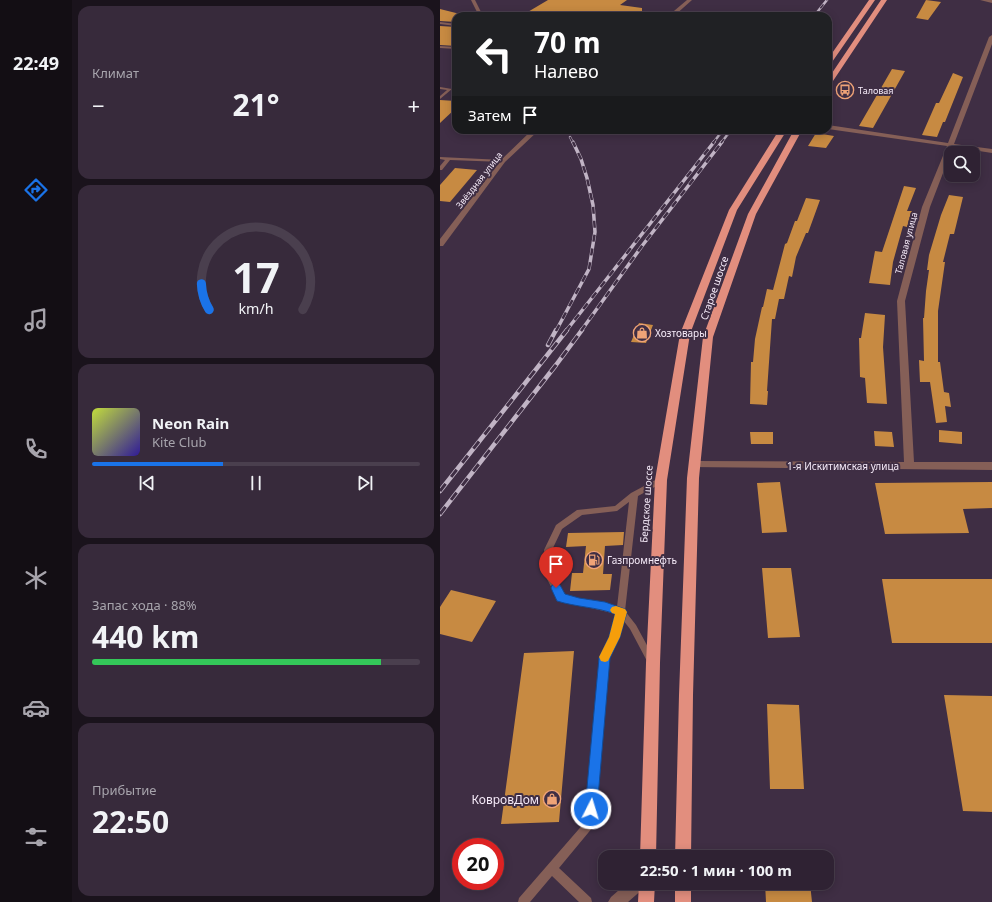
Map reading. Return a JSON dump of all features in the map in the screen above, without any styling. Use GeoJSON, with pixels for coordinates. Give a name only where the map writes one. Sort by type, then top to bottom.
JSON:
{"type":"FeatureCollection","features":[{"type":"Feature","properties":{"kind":"highway"},"geometry":{"type":"LineString","coordinates":[[832,58],[872,0]]}},
{"type":"Feature","properties":{"kind":"highway"},"geometry":{"type":"LineString","coordinates":[[832,78],[884,0]]}},
{"type":"Feature","properties":{"kind":"highway","name":"Бердское шоссе"},"geometry":{"type":"LineString","coordinates":[[648,850],[653,663],[661,480],[685,334],[733,210],[780,134]]}},
{"type":"Feature","properties":{"kind":"highway","name":"Старое шоссе"},"geometry":{"type":"LineString","coordinates":[[694,465],[708,337],[752,214],[796,134]]}},
{"type":"Feature","properties":{"kind":"highway"},"geometry":{"type":"LineString","coordinates":[[683,850],[686,687],[694,465]]}},
{"type":"Feature","properties":{"kind":"highway"},"geometry":{"type":"LineString","coordinates":[[646,902],[647,890]]}},
{"type":"Feature","properties":{"kind":"highway"},"geometry":{"type":"LineString","coordinates":[[683,890],[683,902]]}},
{"type":"Feature","properties":{"kind":"street"},"geometry":{"type":"LineString","coordinates":[[676,12],[690,0]]}},
{"type":"Feature","properties":{"kind":"street"},"geometry":{"type":"LineString","coordinates":[[983,0],[992,1]]}},
{"type":"Feature","properties":{"kind":"street","name":"Таловая улица"},"geometry":{"type":"LineString","coordinates":[[909,466],[901,301],[926,207],[952,144],[992,37]]}},
{"type":"Feature","properties":{"kind":"street"},"geometry":{"type":"LineString","coordinates":[[832,128],[992,151]]}},
{"type":"Feature","properties":{"kind":"street","name":"Звёздная улица"},"geometry":{"type":"LineString","coordinates":[[440,244],[503,161],[532,134]]}},
{"type":"Feature","properties":{"kind":"street","name":"1-я Искитимская улица"},"geometry":{"type":"LineString","coordinates":[[694,465],[992,466]]}},
{"type":"Feature","properties":{"kind":"street"},"geometry":{"type":"LineString","coordinates":[[616,902],[631,890]]}},
{"type":"Feature","properties":{"kind":"lane"},"geometry":{"type":"LineString","coordinates":[[472,0],[479,12]]}},
{"type":"Feature","properties":{"kind":"lane"},"geometry":{"type":"LineString","coordinates":[[440,23],[452,24]]}},
{"type":"Feature","properties":{"kind":"lane"},"geometry":{"type":"LineString","coordinates":[[440,47],[452,48]]}},
{"type":"Feature","properties":{"kind":"lane"},"geometry":{"type":"LineString","coordinates":[[440,88],[450,89],[440,98]]}},
{"type":"Feature","properties":{"kind":"lane"},"geometry":{"type":"LineString","coordinates":[[440,158],[503,161]]}},
{"type":"Feature","properties":{"kind":"lane"},"geometry":{"type":"LineString","coordinates":[[440,169],[449,158]]}},
{"type":"Feature","properties":{"kind":"lane"},"geometry":{"type":"LineString","coordinates":[[653,663],[633,627],[621,612],[605,606],[579,603],[561,598],[551,579],[548,550],[559,527],[580,512],[617,508],[634,495],[661,480]]}},
{"type":"Feature","properties":{"kind":"lane"},"geometry":{"type":"LineString","coordinates":[[523,902],[590,824],[604,658],[614,637],[621,612],[634,495]]}},
{"type":"Feature","properties":{"kind":"lane"},"geometry":{"type":"LineString","coordinates":[[552,868],[587,902]]}},
{"type":"Feature","properties":{"kind":"building"},"geometry":{"type":"Polygon","coordinates":[[[548,0],[627,0],[620,5],[642,8],[642,12],[528,12],[548,0]]]}},
{"type":"Feature","properties":{"kind":"building"},"geometry":{"type":"Polygon","coordinates":[[[926,0],[941,2],[928,20],[916,18],[926,0]]]}},
{"type":"Feature","properties":{"kind":"building"},"geometry":{"type":"Polygon","coordinates":[[[440,9],[452,12],[452,22],[440,21],[440,9]]]}},
{"type":"Feature","properties":{"kind":"building"},"geometry":{"type":"Polygon","coordinates":[[[440,26],[452,27],[452,46],[440,45],[440,26]]]}},
{"type":"Feature","properties":{"kind":"building"},"geometry":{"type":"Polygon","coordinates":[[[892,69],[905,71],[873,128],[859,126],[892,69]]]}},
{"type":"Feature","properties":{"kind":"building"},"geometry":{"type":"Polygon","coordinates":[[[953,73],[963,77],[945,122],[943,122],[937,137],[922,135],[936,103],[939,103],[953,73]]]}},
{"type":"Feature","properties":{"kind":"building"},"geometry":{"type":"Polygon","coordinates":[[[440,100],[452,101],[452,112],[440,123],[440,100]]]}},
{"type":"Feature","properties":{"kind":"building"},"geometry":{"type":"Polygon","coordinates":[[[815,134],[834,136],[826,148],[808,146],[815,134]]]}},
{"type":"Feature","properties":{"kind":"building"},"geometry":{"type":"Polygon","coordinates":[[[455,168],[477,170],[450,202],[440,201],[440,185],[455,168]]]}},
{"type":"Feature","properties":{"kind":"building"},"geometry":{"type":"Polygon","coordinates":[[[904,186],[916,188],[907,211],[912,211],[907,227],[903,226],[893,262],[890,285],[869,283],[875,251],[882,252],[904,186]]]}},
{"type":"Feature","properties":{"kind":"building"},"geometry":{"type":"Polygon","coordinates":[[[949,195],[963,197],[954,234],[950,234],[943,262],[945,262],[938,311],[938,362],[940,362],[944,392],[949,393],[951,407],[945,406],[947,422],[936,423],[930,382],[920,382],[919,360],[924,361],[923,318],[929,270],[927,270],[929,255],[941,215],[949,195]]]}},
{"type":"Feature","properties":{"kind":"building"},"geometry":{"type":"Polygon","coordinates":[[[806,198],[820,200],[808,233],[806,233],[796,257],[792,277],[789,276],[784,299],[779,299],[775,319],[772,319],[767,405],[750,404],[751,362],[753,362],[755,339],[762,307],[767,289],[773,290],[785,244],[787,243],[806,198]]]}},
{"type":"Feature","properties":{"kind":"building"},"geometry":{"type":"Polygon","coordinates":[[[865,313],[885,315],[883,347],[887,404],[867,403],[865,378],[860,377],[859,338],[861,338],[865,313]]]}},
{"type":"Feature","properties":{"kind":"building","name":"Хозтовары"},"geometry":{"type":"Polygon","coordinates":[[[639,323],[653,325],[646,343],[631,342],[639,323]]]}},
{"type":"Feature","properties":{"kind":"building"},"geometry":{"type":"Polygon","coordinates":[[[939,430],[962,432],[962,444],[939,442],[939,430]]]}},
{"type":"Feature","properties":{"kind":"building"},"geometry":{"type":"Polygon","coordinates":[[[874,431],[892,432],[894,447],[875,446],[874,431]]]}},
{"type":"Feature","properties":{"kind":"building"},"geometry":{"type":"Polygon","coordinates":[[[750,432],[773,432],[773,444],[751,444],[750,432]]]}},
{"type":"Feature","properties":{"kind":"building"},"geometry":{"type":"Polygon","coordinates":[[[780,482],[787,532],[762,533],[757,483],[780,482]]]}},
{"type":"Feature","properties":{"kind":"building"},"geometry":{"type":"Polygon","coordinates":[[[992,482],[992,508],[963,509],[969,533],[885,534],[875,483],[992,482]]]}},
{"type":"Feature","properties":{"kind":"building","name":"Газпромнефть"},"geometry":{"type":"Polygon","coordinates":[[[624,532],[623,545],[605,546],[603,574],[612,574],[610,590],[570,591],[572,573],[583,573],[586,546],[566,547],[568,533],[624,532]]]}},
{"type":"Feature","properties":{"kind":"building"},"geometry":{"type":"Polygon","coordinates":[[[762,568],[791,568],[800,637],[768,638],[762,568]]]}},
{"type":"Feature","properties":{"kind":"building"},"geometry":{"type":"Polygon","coordinates":[[[882,579],[992,579],[992,643],[892,643],[882,579]]]}},
{"type":"Feature","properties":{"kind":"building"},"geometry":{"type":"Polygon","coordinates":[[[451,590],[496,601],[472,642],[440,634],[440,607],[451,590]]]}},
{"type":"Feature","properties":{"kind":"building"},"geometry":{"type":"Polygon","coordinates":[[[574,651],[559,822],[501,824],[524,653],[574,651]]]}},
{"type":"Feature","properties":{"kind":"building"},"geometry":{"type":"Polygon","coordinates":[[[944,695],[992,696],[992,812],[963,811],[944,695]]]}},
{"type":"Feature","properties":{"kind":"building"},"geometry":{"type":"Polygon","coordinates":[[[767,704],[799,705],[804,789],[770,789],[767,704]]]}},
{"type":"Feature","properties":{"kind":"building"},"geometry":{"type":"Polygon","coordinates":[[[765,890],[811,890],[812,902],[766,902],[765,890]]]}},
{"type":"Feature","properties":{"kind":"railway"},"geometry":{"type":"LineString","coordinates":[[817,12],[827,0]]}},
{"type":"Feature","properties":{"kind":"railway"},"geometry":{"type":"LineString","coordinates":[[713,143],[720,134]]}},
{"type":"Feature","properties":{"kind":"railway"},"geometry":{"type":"LineString","coordinates":[[721,143],[728,134]]}},
{"type":"Feature","properties":{"kind":"railway"},"geometry":{"type":"LineString","coordinates":[[570,137],[573,143]]}},
{"type":"Feature","properties":{"kind":"railway"},"geometry":{"type":"LineString","coordinates":[[556,331],[589,269],[595,232],[593,205],[587,178],[581,159],[573,142]]}},
{"type":"Feature","properties":{"kind":"railway"},"geometry":{"type":"LineString","coordinates":[[566,331],[714,142]]}},
{"type":"Feature","properties":{"kind":"railway"},"geometry":{"type":"LineString","coordinates":[[581,331],[642,246],[722,142]]}},
{"type":"Feature","properties":{"kind":"railway"},"geometry":{"type":"LineString","coordinates":[[548,345],[556,330]]}},
{"type":"Feature","properties":{"kind":"railway"},"geometry":{"type":"LineString","coordinates":[[440,491],[567,330]]}},
{"type":"Feature","properties":{"kind":"railway"},"geometry":{"type":"LineString","coordinates":[[440,514],[582,330]]}},
{"type":"Feature","properties":{"kind":"slow traffic"},"geometry":{"type":"LineString","coordinates":[[605,657],[614,637],[621,612],[616,610]]}},
{"type":"Feature","properties":{"kind":"place","name":"Таловая"},"geometry":{"type":"Point","coordinates":[845,90]}},
{"type":"Feature","properties":{"kind":"place","name":"Хозтовары"},"geometry":{"type":"Point","coordinates":[642,333]}},
{"type":"Feature","properties":{"kind":"place","name":"Газпромнефть"},"geometry":{"type":"Point","coordinates":[594,560]}},
{"type":"Feature","properties":{"kind":"place","name":"КовровДом"},"geometry":{"type":"Point","coordinates":[552,799]}},
{"type":"Feature","properties":{"kind":"route"},"geometry":{"type":"LineString","coordinates":[[556,588],[561,598],[579,603],[605,606],[621,612],[614,637],[604,658],[591,809]]}}]}
